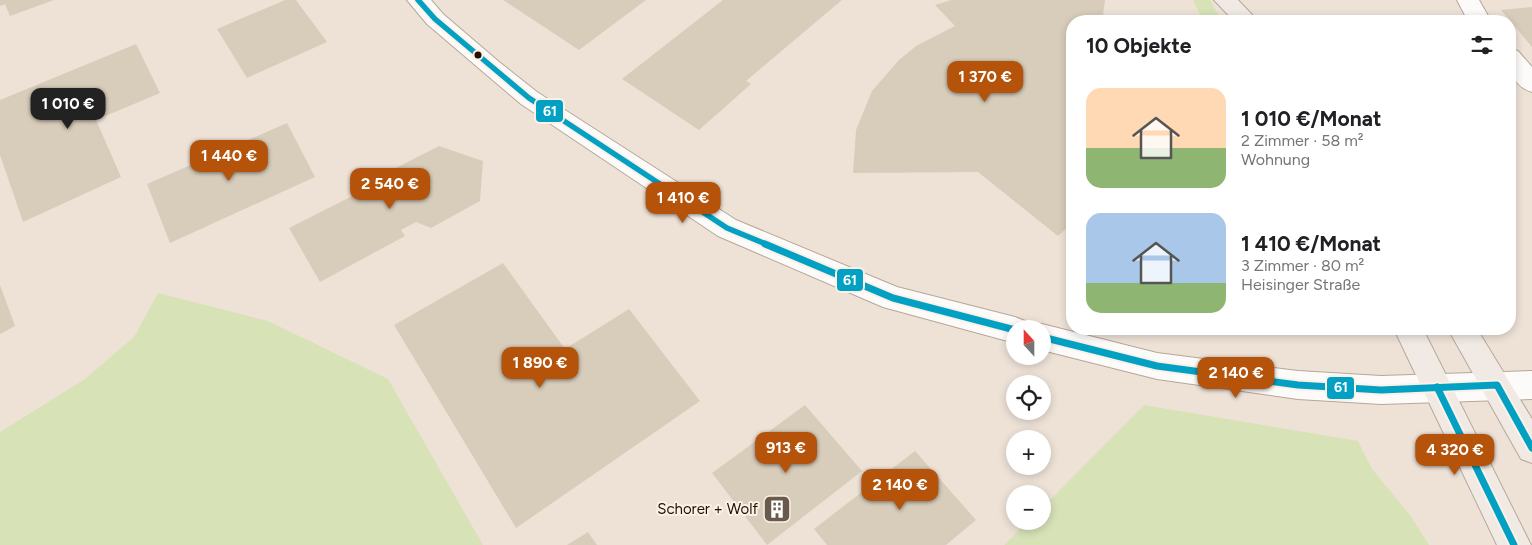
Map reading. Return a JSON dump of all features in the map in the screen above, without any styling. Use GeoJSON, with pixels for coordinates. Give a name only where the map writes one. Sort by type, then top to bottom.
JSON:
{"type":"FeatureCollection","features":[{"type":"Feature","properties":{"kind":"main road"},"geometry":{"type":"LineString","coordinates":[[1224,0],[1232,15]]}},
{"type":"Feature","properties":{"kind":"main road"},"geometry":{"type":"LineString","coordinates":[[1224,0],[1240,15]]}},
{"type":"Feature","properties":{"kind":"main road"},"geometry":{"type":"LineString","coordinates":[[1411,335],[1514,545]]}},
{"type":"Feature","properties":{"kind":"main road"},"geometry":{"type":"LineString","coordinates":[[1466,335],[1497,384],[1532,448]]}},
{"type":"Feature","properties":{"kind":"street"},"geometry":{"type":"LineString","coordinates":[[418,0],[435,19],[529,98],[727,228],[893,298],[1006,328]]}},
{"type":"Feature","properties":{"kind":"street"},"geometry":{"type":"LineString","coordinates":[[1468,0],[1475,15]]}},
{"type":"Feature","properties":{"kind":"street"},"geometry":{"type":"LineString","coordinates":[[1516,64],[1532,83]]}},
{"type":"Feature","properties":{"kind":"street"},"geometry":{"type":"LineString","coordinates":[[1051,339],[1157,366],[1298,385],[1381,390],[1497,384],[1532,385]]}},
{"type":"Feature","properties":{"kind":"green space"},"geometry":{"type":"Polygon","coordinates":[[[1193,0],[1210,0],[1219,15],[1200,15],[1193,0]]]}},
{"type":"Feature","properties":{"kind":"green space"},"geometry":{"type":"Polygon","coordinates":[[[158,293],[268,321],[388,379],[483,545],[0,545],[0,432],[85,379],[134,337],[158,293]]]}},
{"type":"Feature","properties":{"kind":"green space"},"geometry":{"type":"Polygon","coordinates":[[[1144,405],[1358,441],[1372,469],[1410,515],[1429,545],[1004,545],[1019,530],[1051,530],[1051,499],[1144,405]]]}},
{"type":"Feature","properties":{"kind":"building"},"geometry":{"type":"Polygon","coordinates":[[[0,0],[54,0],[10,16],[5,4],[0,6],[0,0]]]}},
{"type":"Feature","properties":{"kind":"building"},"geometry":{"type":"Polygon","coordinates":[[[285,0],[296,0],[327,42],[247,78],[217,29],[285,0]]]}},
{"type":"Feature","properties":{"kind":"building"},"geometry":{"type":"Polygon","coordinates":[[[503,0],[646,0],[579,50],[503,0]]]}},
{"type":"Feature","properties":{"kind":"building"},"geometry":{"type":"Polygon","coordinates":[[[723,0],[842,0],[746,81],[751,84],[699,130],[622,79],[723,0]]]}},
{"type":"Feature","properties":{"kind":"building"},"geometry":{"type":"Polygon","coordinates":[[[951,0],[1105,0],[1103,15],[1066,15],[1066,229],[1058,236],[978,172],[853,173],[856,130],[872,91],[899,60],[916,46],[955,26],[935,5],[951,0]]]}},
{"type":"Feature","properties":{"kind":"building"},"geometry":{"type":"Polygon","coordinates":[[[1532,7],[1532,47],[1516,28],[1516,15],[1505,15],[1501,10],[1532,7]]]}},
{"type":"Feature","properties":{"kind":"building"},"geometry":{"type":"Polygon","coordinates":[[[136,44],[160,93],[96,120],[121,177],[23,222],[0,155],[0,100],[136,44]]]}},
{"type":"Feature","properties":{"kind":"building"},"geometry":{"type":"Polygon","coordinates":[[[287,123],[315,177],[170,243],[147,184],[287,123]]]}},
{"type":"Feature","properties":{"kind":"building"},"geometry":{"type":"Polygon","coordinates":[[[439,146],[483,161],[480,201],[431,228],[416,222],[401,230],[405,236],[320,282],[289,228],[372,186],[375,191],[390,183],[392,170],[439,146]]]}},
{"type":"Feature","properties":{"kind":"building"},"geometry":{"type":"Polygon","coordinates":[[[503,263],[565,349],[629,309],[700,401],[516,528],[394,325],[503,263]]]}},
{"type":"Feature","properties":{"kind":"building"},"geometry":{"type":"Polygon","coordinates":[[[0,285],[15,326],[0,334],[0,285]]]}},
{"type":"Feature","properties":{"kind":"building","name":"Schorer + Wolf"},"geometry":{"type":"Polygon","coordinates":[[[805,405],[862,471],[767,545],[712,473],[805,405]]]}},
{"type":"Feature","properties":{"kind":"building"},"geometry":{"type":"Polygon","coordinates":[[[915,451],[976,520],[946,545],[827,545],[814,529],[915,451]]]}},
{"type":"Feature","properties":{"kind":"building"},"geometry":{"type":"Polygon","coordinates":[[[588,532],[597,545],[567,545],[588,532]]]}},
{"type":"Feature","properties":{"kind":"transit line","name":"61"},"geometry":{"type":"LineString","coordinates":[[418,0],[435,19],[529,98],[727,228],[893,298],[1006,328]]}},
{"type":"Feature","properties":{"kind":"transit line","name":"61"},"geometry":{"type":"LineString","coordinates":[[1051,339],[1157,366],[1298,385],[1381,390],[1497,385],[1532,448]]}},
{"type":"Feature","properties":{"kind":"transit line","name":"61"},"geometry":{"type":"LineString","coordinates":[[1437,387],[1514,545]]}},
{"type":"Feature","properties":{"kind":"place","name":"Schorer + Wolf"},"geometry":{"type":"Point","coordinates":[777,509]}}]}
